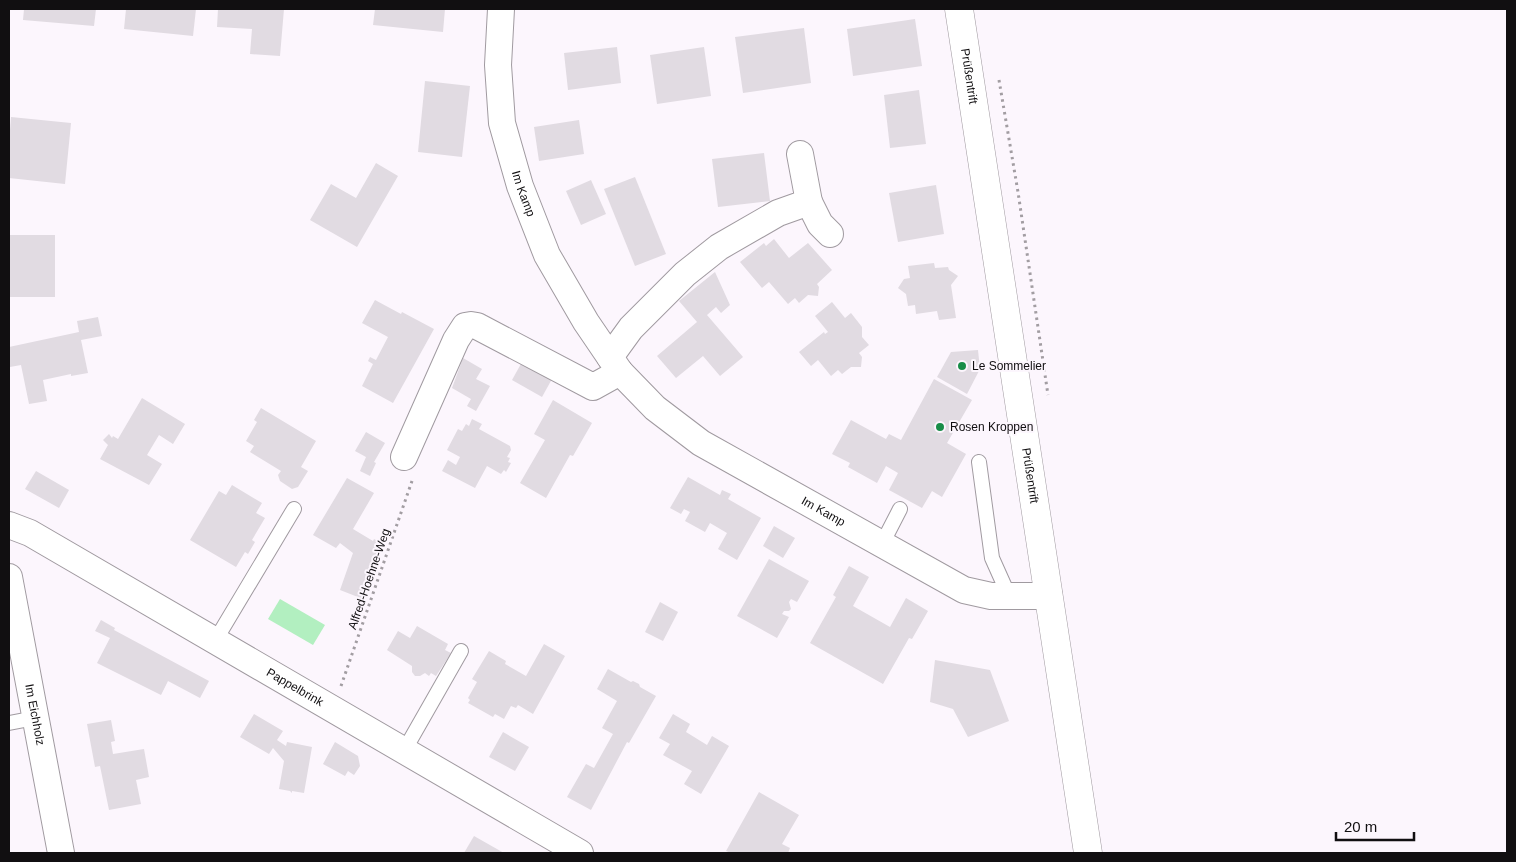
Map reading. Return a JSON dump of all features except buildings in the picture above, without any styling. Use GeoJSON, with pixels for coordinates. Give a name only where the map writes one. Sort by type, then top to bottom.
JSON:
{"type":"FeatureCollection","features":[{"type":"Feature","properties":{"kind":"main road","name":"Prüßentrift"},"geometry":{"type":"LineString","coordinates":[[959,9],[1088,853]]}},
{"type":"Feature","properties":{"kind":"street","name":"Im Kamp"},"geometry":{"type":"LineString","coordinates":[[502,9],[498,65],[502,123],[520,186],[547,256],[586,322],[615,365],[655,408],[701,444],[964,590],[991,596],[1049,596]]}},
{"type":"Feature","properties":{"kind":"street"},"geometry":{"type":"LineString","coordinates":[[800,154],[809,202],[820,224],[830,234]]}},
{"type":"Feature","properties":{"kind":"street"},"geometry":{"type":"LineString","coordinates":[[404,457],[456,340],[465,326],[477,326],[593,387],[615,365],[631,328],[685,274],[718,247],[778,213],[809,202]]}},
{"type":"Feature","properties":{"kind":"street","name":"Pappelbrink"},"geometry":{"type":"LineString","coordinates":[[9,525],[30,533],[580,853]]}},
{"type":"Feature","properties":{"kind":"street","name":"Im Eichholz"},"geometry":{"type":"LineString","coordinates":[[9,577],[61,853]]}},
{"type":"Feature","properties":{"kind":"lane"},"geometry":{"type":"LineString","coordinates":[[979,462],[992,558],[1009,596]]}},
{"type":"Feature","properties":{"kind":"lane"},"geometry":{"type":"LineString","coordinates":[[215,641],[294,509]]}},
{"type":"Feature","properties":{"kind":"lane"},"geometry":{"type":"LineString","coordinates":[[882,544],[900,509]]}},
{"type":"Feature","properties":{"kind":"lane"},"geometry":{"type":"LineString","coordinates":[[404,751],[461,651]]}},
{"type":"Feature","properties":{"kind":"lane"},"geometry":{"type":"LineString","coordinates":[[9,723],[35,718]]}},
{"type":"Feature","properties":{"kind":"path"},"geometry":{"type":"LineString","coordinates":[[999,76],[1048,399]]}},
{"type":"Feature","properties":{"kind":"path","name":"Alfred-Hoehne-Weg"},"geometry":{"type":"LineString","coordinates":[[333,710],[415,472],[404,457]]}},
{"type":"Feature","properties":{"kind":"shaded area"},"geometry":{"type":"Polygon","coordinates":[[[280,599],[325,625],[313,645],[268,619],[280,599]]]}},
{"type":"Feature","properties":{"kind":"place","name":"Le Sommelier"},"geometry":{"type":"Point","coordinates":[962,366]}},
{"type":"Feature","properties":{"kind":"place","name":"Rosen Kroppen"},"geometry":{"type":"Point","coordinates":[940,427]}}]}
